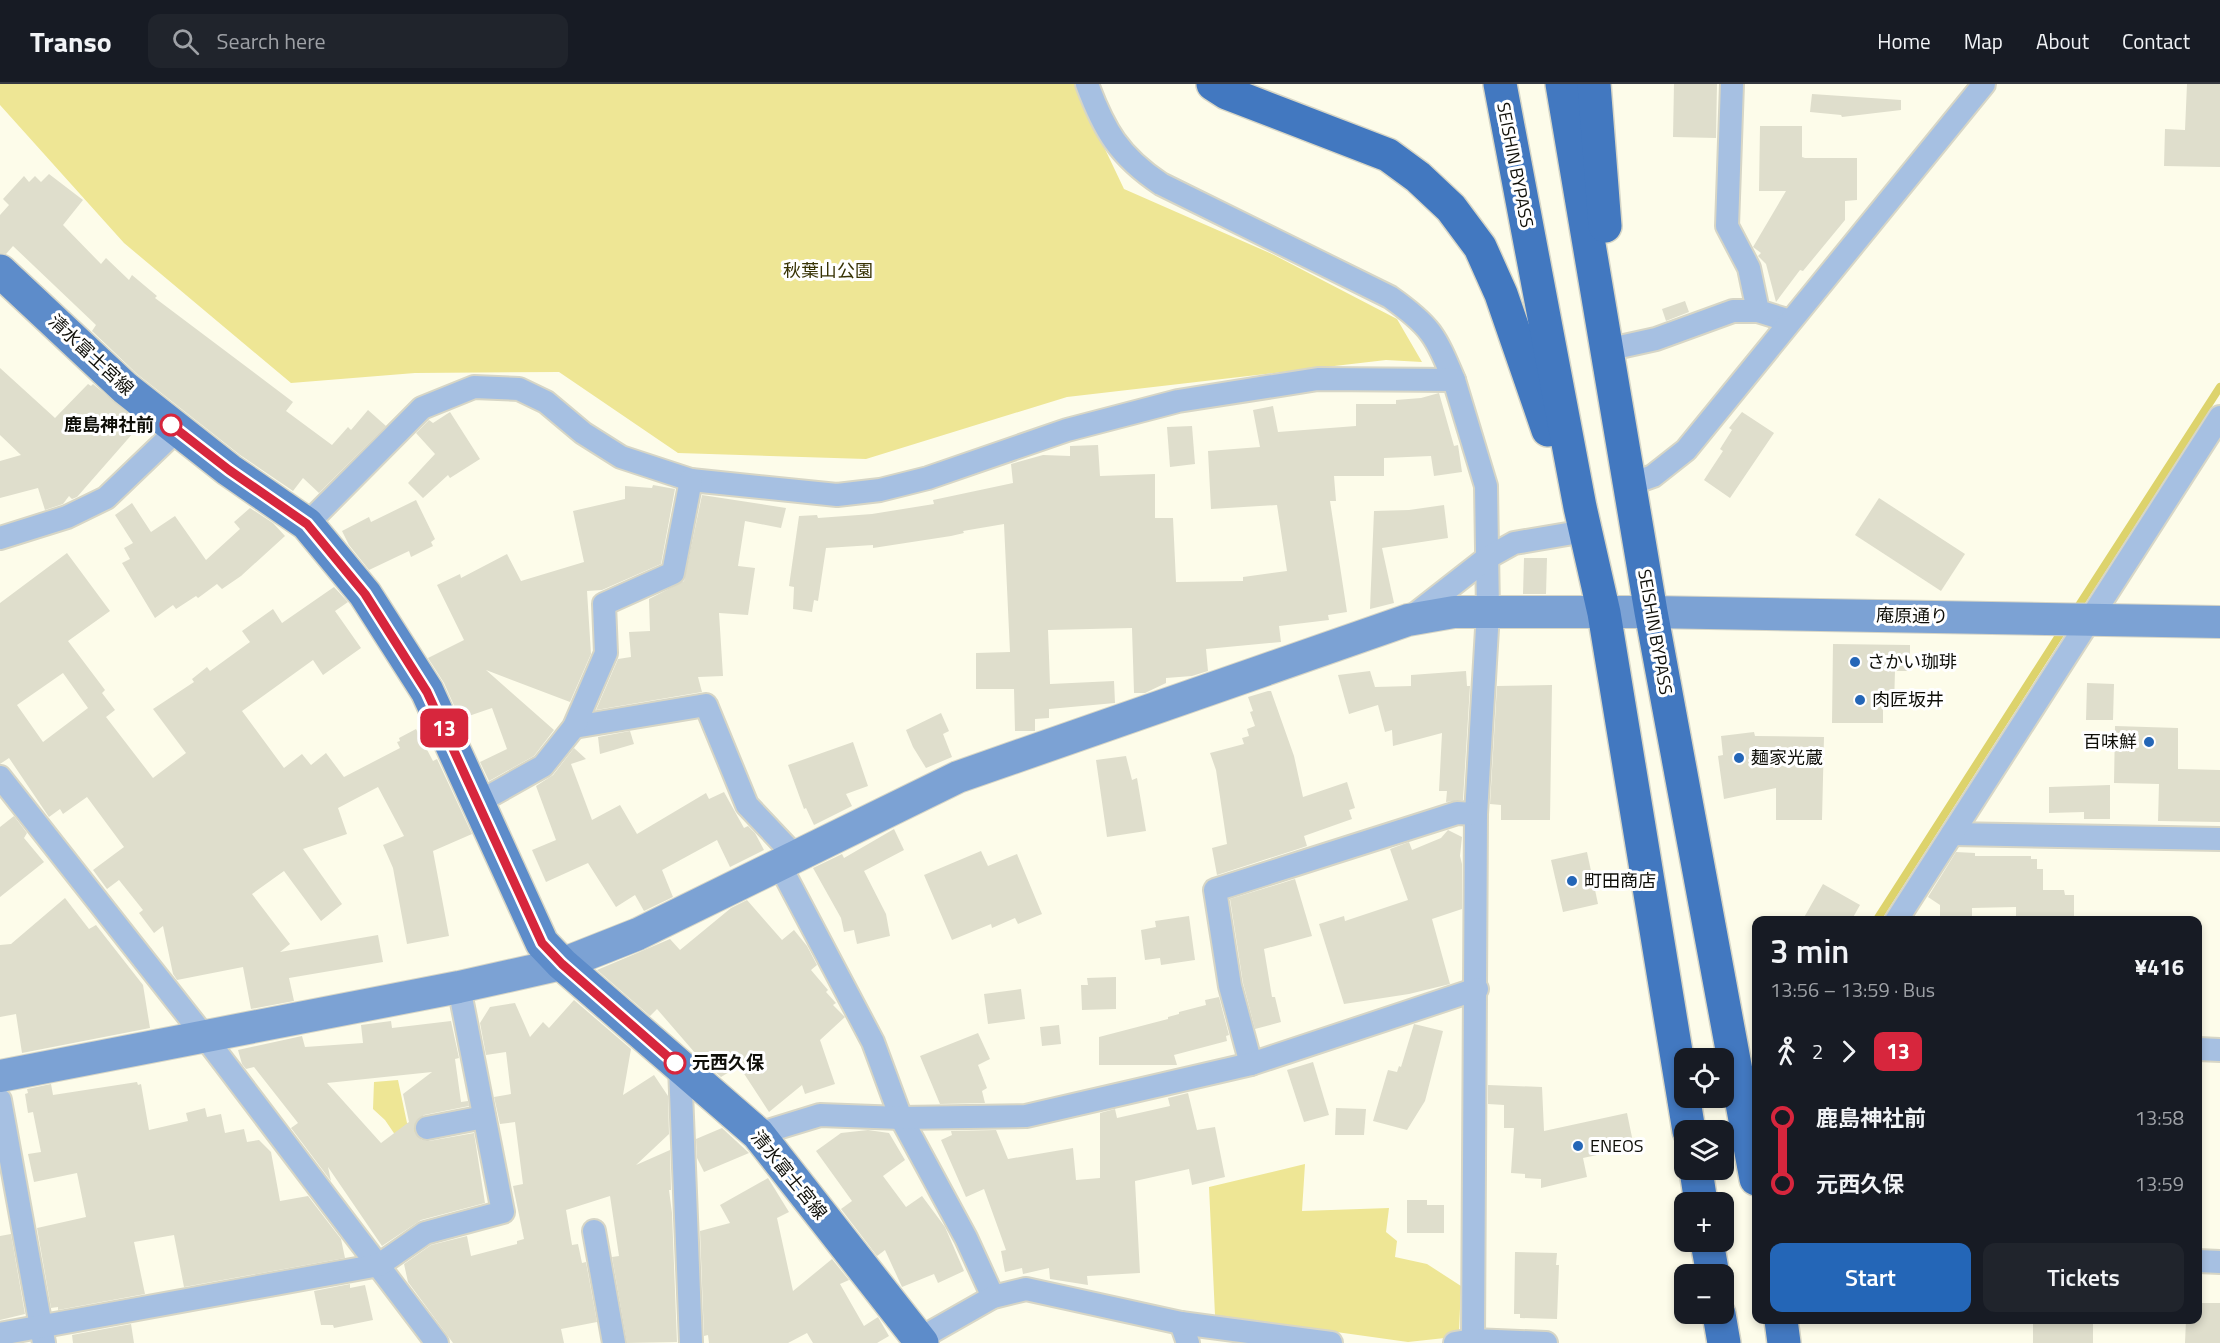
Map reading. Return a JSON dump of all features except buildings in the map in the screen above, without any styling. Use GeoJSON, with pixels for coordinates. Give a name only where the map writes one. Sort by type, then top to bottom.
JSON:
{"type":"FeatureCollection","features":[{"type":"Feature","properties":{"kind":"highway"},"geometry":{"type":"LineString","coordinates":[[1213,84],[1227,93],[1388,155],[1419,177],[1451,208],[1480,247],[1501,294],[1555,453],[1583,519]]}},
{"type":"Feature","properties":{"kind":"highway","name":"SEISHIN BYPASS"},"geometry":{"type":"LineString","coordinates":[[1500,84],[1583,519],[1604,614],[1687,1120]]}},
{"type":"Feature","properties":{"kind":"highway","name":"SEISHIN BYPASS"},"geometry":{"type":"LineString","coordinates":[[1562,84],[1610,349],[1619,431],[1628,485],[1752,1157]]}},
{"type":"Feature","properties":{"kind":"highway"},"geometry":{"type":"LineString","coordinates":[[1594,84],[1610,349]]}},
{"type":"Feature","properties":{"kind":"highway"},"geometry":{"type":"LineString","coordinates":[[1721,1324],[1724,1343]]}},
{"type":"Feature","properties":{"kind":"highway"},"geometry":{"type":"LineString","coordinates":[[1782,1324],[1784,1343]]}},
{"type":"Feature","properties":{"kind":"main road","name":"清水富士宮線"},"geometry":{"type":"LineString","coordinates":[[0,271],[125,388],[229,470],[307,524],[365,594],[427,692],[542,943],[562,964],[758,1134],[918,1342]]}},
{"type":"Feature","properties":{"kind":"street"},"geometry":{"type":"LineString","coordinates":[[1087,84],[1103,125],[1137,168],[1161,184],[1390,297],[1418,317],[1436,338],[1454,380],[1486,486],[1488,612],[1476,814],[1477,989],[1464,1341],[1546,1343]]}},
{"type":"Feature","properties":{"kind":"street"},"geometry":{"type":"LineString","coordinates":[[1732,84],[1727,226],[1749,268],[1758,311]]}},
{"type":"Feature","properties":{"kind":"street"},"geometry":{"type":"LineString","coordinates":[[1628,485],[1653,476],[1686,450],[1984,84]]}},
{"type":"Feature","properties":{"kind":"street"},"geometry":{"type":"LineString","coordinates":[[1610,349],[1656,339],[1733,311],[1758,311],[1790,321]]}},
{"type":"Feature","properties":{"kind":"street"},"geometry":{"type":"LineString","coordinates":[[307,524],[422,408],[474,387],[519,389],[546,402],[583,433],[621,457],[691,480],[837,495],[880,490],[928,478],[1067,430],[1178,401],[1318,379],[1454,380]]}},
{"type":"Feature","properties":{"kind":"street"},"geometry":{"type":"LineString","coordinates":[[1899,916],[2086,619],[2220,417]]}},
{"type":"Feature","properties":{"kind":"street"},"geometry":{"type":"LineString","coordinates":[[0,538],[67,517],[106,498],[177,430]]}},
{"type":"Feature","properties":{"kind":"street"},"geometry":{"type":"LineString","coordinates":[[479,802],[543,766],[574,728],[606,653],[604,604],[672,573],[691,480]]}},
{"type":"Feature","properties":{"kind":"street"},"geometry":{"type":"LineString","coordinates":[[1408,620],[1487,558],[1514,543],[1583,519]]}},
{"type":"Feature","properties":{"kind":"street","name":"庵原通り"},"geometry":{"type":"LineString","coordinates":[[0,1076],[459,987],[562,964],[638,934],[958,777],[1408,620],[1454,612],[1604,614],[1651,612],[2220,622]]}},
{"type":"Feature","properties":{"kind":"street"},"geometry":{"type":"LineString","coordinates":[[574,728],[706,705],[747,805],[787,860],[873,1042],[902,1118],[966,1238],[993,1297]]}},
{"type":"Feature","properties":{"kind":"street"},"geometry":{"type":"LineString","coordinates":[[0,777],[204,1036],[437,1343]]}},
{"type":"Feature","properties":{"kind":"street"},"geometry":{"type":"LineString","coordinates":[[1251,1064],[1230,986],[1215,890],[1457,813],[1476,814]]}},
{"type":"Feature","properties":{"kind":"street"},"geometry":{"type":"LineString","coordinates":[[1952,834],[2220,840]]}},
{"type":"Feature","properties":{"kind":"street"},"geometry":{"type":"LineString","coordinates":[[0,1334],[43,1335],[380,1265],[425,1233],[503,1212],[459,987]]}},
{"type":"Feature","properties":{"kind":"street"},"geometry":{"type":"LineString","coordinates":[[758,1134],[820,1115],[902,1118],[1026,1116],[1251,1064],[1477,989]]}},
{"type":"Feature","properties":{"kind":"street"},"geometry":{"type":"LineString","coordinates":[[2202,1049],[2220,1050]]}},
{"type":"Feature","properties":{"kind":"street"},"geometry":{"type":"LineString","coordinates":[[680,1067],[691,1343]]}},
{"type":"Feature","properties":{"kind":"street"},"geometry":{"type":"LineString","coordinates":[[0,1101],[43,1335]]}},
{"type":"Feature","properties":{"kind":"street"},"geometry":{"type":"LineString","coordinates":[[427,1128],[484,1117]]}},
{"type":"Feature","properties":{"kind":"street"},"geometry":{"type":"LineString","coordinates":[[594,1231],[614,1343]]}},
{"type":"Feature","properties":{"kind":"street"},"geometry":{"type":"LineString","coordinates":[[2202,1262],[2220,1262]]}},
{"type":"Feature","properties":{"kind":"street"},"geometry":{"type":"LineString","coordinates":[[918,1342],[993,1297],[1026,1289],[1184,1333],[1331,1343]]}},
{"type":"Feature","properties":{"kind":"green space","name":"秋葉山公園"},"geometry":{"type":"Polygon","coordinates":[[[0,84],[1074,84],[1124,189],[1274,255],[1397,319],[1422,362],[1386,360],[1067,397],[866,459],[678,453],[559,372],[415,373],[291,383],[124,243],[0,105],[0,84]]]}},
{"type":"Feature","properties":{"kind":"green space"},"geometry":{"type":"Polygon","coordinates":[[[398,1080],[407,1123],[422,1122],[425,1136],[400,1142],[385,1120],[373,1109],[374,1082],[398,1080]]]}},
{"type":"Feature","properties":{"kind":"green space"},"geometry":{"type":"Polygon","coordinates":[[[1305,1164],[1302,1211],[1389,1208],[1386,1232],[1397,1241],[1395,1257],[1427,1264],[1461,1286],[1459,1331],[1454,1337],[1408,1342],[1215,1315],[1209,1187],[1305,1164]]]}},
{"type":"Feature","properties":{"kind":"waterway"},"geometry":{"type":"LineString","coordinates":[[2076,610],[2220,387]]}},
{"type":"Feature","properties":{"kind":"waterway"},"geometry":{"type":"LineString","coordinates":[[1879,916],[2064,628]]}},
{"type":"Feature","properties":{"kind":"bus line","name":"13"},"geometry":{"type":"LineString","coordinates":[[171,425],[229,470],[307,524],[365,594],[427,692],[542,943],[562,964],[675,1063]]}},
{"type":"Feature","properties":{"kind":"place","name":"鹿島神社前"},"geometry":{"type":"Point","coordinates":[171,425]}},
{"type":"Feature","properties":{"kind":"place","name":"さかい珈琲"},"geometry":{"type":"Point","coordinates":[1855,662]}},
{"type":"Feature","properties":{"kind":"place","name":"肉匠坂井"},"geometry":{"type":"Point","coordinates":[1860,700]}},
{"type":"Feature","properties":{"kind":"place","name":"百味鮮"},"geometry":{"type":"Point","coordinates":[2149,742]}},
{"type":"Feature","properties":{"kind":"place","name":"麺家光蔵"},"geometry":{"type":"Point","coordinates":[1739,758]}},
{"type":"Feature","properties":{"kind":"place","name":"町田商店"},"geometry":{"type":"Point","coordinates":[1572,881]}},
{"type":"Feature","properties":{"kind":"place","name":"元西久保"},"geometry":{"type":"Point","coordinates":[675,1063]}},
{"type":"Feature","properties":{"kind":"place","name":"ENEOS"},"geometry":{"type":"Point","coordinates":[1578,1146]}}]}
